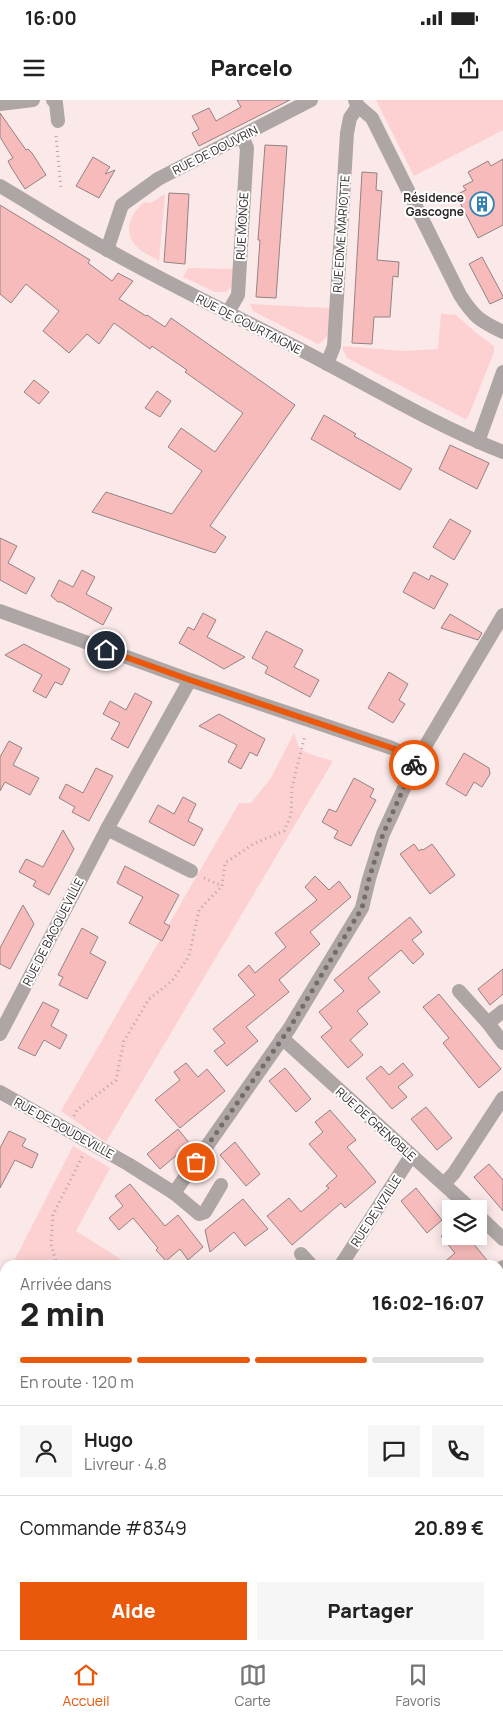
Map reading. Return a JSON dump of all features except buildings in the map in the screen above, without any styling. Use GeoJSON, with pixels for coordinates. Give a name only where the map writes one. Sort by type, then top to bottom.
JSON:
{"type":"FeatureCollection","features":[{"type":"Feature","properties":{"kind":"street"},"geometry":{"type":"LineString","coordinates":[[0,104],[33,100]]}},
{"type":"Feature","properties":{"kind":"street"},"geometry":{"type":"LineString","coordinates":[[53,100],[56,103],[58,121]]}},
{"type":"Feature","properties":{"kind":"street","name":"RUE DE DOUVRIN"},"geometry":{"type":"LineString","coordinates":[[107,250],[122,205],[158,179],[311,100]]}},
{"type":"Feature","properties":{"kind":"street"},"geometry":{"type":"LineString","coordinates":[[357,103],[372,118],[460,296],[472,313],[482,322],[503,332]]}},
{"type":"Feature","properties":{"kind":"street","name":"RUE EDME MARIOTTE"},"geometry":{"type":"LineString","coordinates":[[327,364],[334,346],[347,133],[350,118],[357,103]]}},
{"type":"Feature","properties":{"kind":"street","name":"RUE MONGE"},"geometry":{"type":"LineString","coordinates":[[228,314],[238,294],[247,148],[242,136]]}},
{"type":"Feature","properties":{"kind":"street","name":"RUE DE COURTAIGNE"},"geometry":{"type":"LineString","coordinates":[[0,186],[107,250],[228,314],[478,442],[503,452]]}},
{"type":"Feature","properties":{"kind":"street"},"geometry":{"type":"LineString","coordinates":[[478,442],[503,372]]}},
{"type":"Feature","properties":{"kind":"street"},"geometry":{"type":"LineString","coordinates":[[0,611],[190,680],[392,748],[417,760]]}},
{"type":"Feature","properties":{"kind":"street"},"geometry":{"type":"LineString","coordinates":[[174,1193],[282,1038],[362,908],[383,834],[417,760],[503,615]]}},
{"type":"Feature","properties":{"kind":"street","name":"RUE DE BACQUEVILLE"},"geometry":{"type":"LineString","coordinates":[[0,1034],[107,829],[190,680]]}},
{"type":"Feature","properties":{"kind":"street"},"geometry":{"type":"LineString","coordinates":[[107,829],[191,871]]}},
{"type":"Feature","properties":{"kind":"street"},"geometry":{"type":"LineString","coordinates":[[459,991],[503,1043]]}},
{"type":"Feature","properties":{"kind":"street"},"geometry":{"type":"LineString","coordinates":[[488,1023],[503,1011]]}},
{"type":"Feature","properties":{"kind":"street","name":"RUE DE GRENOBLE"},"geometry":{"type":"LineString","coordinates":[[282,1038],[461,1200]]}},
{"type":"Feature","properties":{"kind":"street","name":"RUE DE DOUDEVILLE"},"geometry":{"type":"LineString","coordinates":[[2,1097],[90,1141],[174,1193],[198,1214],[205,1212],[222,1185]]}},
{"type":"Feature","properties":{"kind":"street"},"geometry":{"type":"LineString","coordinates":[[444,1184],[454,1173],[503,1098]]}},
{"type":"Feature","properties":{"kind":"street","name":"RUE DE VIZILLE"},"geometry":{"type":"LineString","coordinates":[[344,1260],[412,1156]]}},
{"type":"Feature","properties":{"kind":"street"},"geometry":{"type":"LineString","coordinates":[[487,1224],[503,1239]]}},
{"type":"Feature","properties":{"kind":"street"},"geometry":{"type":"LineString","coordinates":[[301,1254],[306,1260]]}},
{"type":"Feature","properties":{"kind":"path"},"geometry":{"type":"LineString","coordinates":[[58,121],[55,124],[61,188]]}},
{"type":"Feature","properties":{"kind":"path"},"geometry":{"type":"LineString","coordinates":[[67,1129],[77,1110],[116,1080],[124,1041],[149,999],[172,981],[189,956],[199,910],[222,886],[226,862],[253,844],[284,830],[290,814],[292,788],[308,720]]}},
{"type":"Feature","properties":{"kind":"path"},"geometry":{"type":"LineString","coordinates":[[191,871],[222,886]]}},
{"type":"Feature","properties":{"kind":"path"},"geometry":{"type":"LineString","coordinates":[[56,1260],[51,1244],[53,1215],[90,1141]]}},
{"type":"Feature","properties":{"kind":"shaded area"},"geometry":{"type":"Polygon","coordinates":[[[376,100],[503,100],[503,130],[414,176],[376,100]]]}},
{"type":"Feature","properties":{"kind":"shaded area"},"geometry":{"type":"Polygon","coordinates":[[[165,194],[159,261],[138,248],[130,236],[129,230],[132,218],[144,202],[151,203],[165,194]]]}},
{"type":"Feature","properties":{"kind":"shaded area"},"geometry":{"type":"Polygon","coordinates":[[[188,268],[234,269],[231,287],[226,292],[215,292],[183,277],[188,268]]]}},
{"type":"Feature","properties":{"kind":"shaded area"},"geometry":{"type":"Polygon","coordinates":[[[250,304],[330,308],[330,329],[323,341],[318,344],[253,311],[250,304]]]}},
{"type":"Feature","properties":{"kind":"shaded area"},"geometry":{"type":"Polygon","coordinates":[[[441,314],[456,315],[494,346],[494,352],[468,417],[465,419],[347,358],[343,350],[343,346],[403,351],[438,349],[441,314]]]}},
{"type":"Feature","properties":{"kind":"shaded area"},"geometry":{"type":"Polygon","coordinates":[[[294,733],[299,748],[309,754],[333,761],[106,1142],[61,1111],[239,803],[251,803],[271,778],[294,733]]]}},
{"type":"Feature","properties":{"kind":"shaded area"},"geometry":{"type":"Polygon","coordinates":[[[73,1146],[110,1168],[76,1231],[122,1260],[15,1260],[73,1146]]]}},
{"type":"Feature","properties":{"kind":"way so far"},"geometry":{"type":"LineString","coordinates":[[196,1162],[289,1029],[362,908],[383,834],[414,765]]}},
{"type":"Feature","properties":{"kind":"place","name":"Résidence Gascogne"},"geometry":{"type":"Point","coordinates":[482,204]}},
{"type":"Feature","properties":{"kind":"route"},"geometry":{"type":"LineString","coordinates":[[106,650],[392,748],[417,760],[414,765]]}}]}
